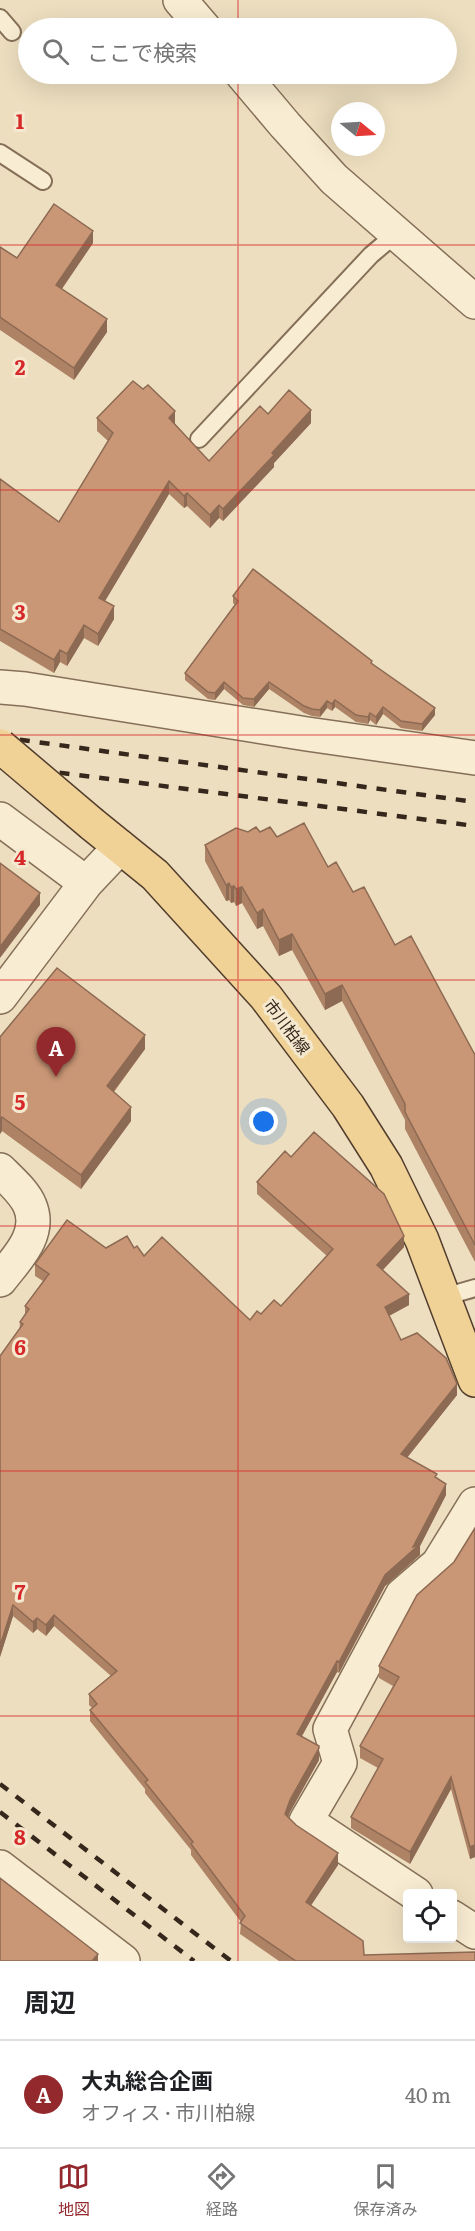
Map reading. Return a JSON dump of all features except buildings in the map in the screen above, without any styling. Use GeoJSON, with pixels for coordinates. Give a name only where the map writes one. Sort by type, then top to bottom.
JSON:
{"type":"FeatureCollection","features":[{"type":"Feature","properties":{"kind":"main road","name":"市川柏線"},"geometry":{"type":"LineString","coordinates":[[0,746],[155,874],[266,997],[348,1106],[386,1166],[422,1240],[475,1380]]}},
{"type":"Feature","properties":{"kind":"street"},"geometry":{"type":"LineString","coordinates":[[180,0],[195,18]]}},
{"type":"Feature","properties":{"kind":"street"},"geometry":{"type":"LineString","coordinates":[[250,84],[334,179],[475,302]]}},
{"type":"Feature","properties":{"kind":"street"},"geometry":{"type":"LineString","coordinates":[[0,687],[475,758]]}},
{"type":"Feature","properties":{"kind":"street"},"geometry":{"type":"LineString","coordinates":[[0,819],[86,883]]}},
{"type":"Feature","properties":{"kind":"street"},"geometry":{"type":"LineString","coordinates":[[0,997],[86,883],[120,847]]}},
{"type":"Feature","properties":{"kind":"street"},"geometry":{"type":"LineString","coordinates":[[0,1170],[30,1205],[33,1221],[32,1235],[0,1280]]}},
{"type":"Feature","properties":{"kind":"street"},"geometry":{"type":"LineString","coordinates":[[410,1889],[306,1821],[340,1763],[330,1728],[402,1595],[438,1564],[475,1504]]}},
{"type":"Feature","properties":{"kind":"street"},"geometry":{"type":"LineString","coordinates":[[0,1867],[123,1961]]}},
{"type":"Feature","properties":{"kind":"street"},"geometry":{"type":"LineString","coordinates":[[457,1920],[475,1932]]}},
{"type":"Feature","properties":{"kind":"lane"},"geometry":{"type":"LineString","coordinates":[[0,18],[12,32]]}},
{"type":"Feature","properties":{"kind":"lane"},"geometry":{"type":"LineString","coordinates":[[0,153],[43,181]]}},
{"type":"Feature","properties":{"kind":"lane"},"geometry":{"type":"LineString","coordinates":[[200,439],[371,255],[397,233]]}},
{"type":"Feature","properties":{"kind":"lane"},"geometry":{"type":"LineString","coordinates":[[444,1297],[475,1288]]}},
{"type":"Feature","properties":{"kind":"railway"},"geometry":{"type":"LineString","coordinates":[[0,737],[475,802]]}},
{"type":"Feature","properties":{"kind":"railway"},"geometry":{"type":"LineString","coordinates":[[0,765],[475,826]]}},
{"type":"Feature","properties":{"kind":"railway"},"geometry":{"type":"LineString","coordinates":[[0,1784],[231,1961]]}},
{"type":"Feature","properties":{"kind":"railway"},"geometry":{"type":"LineString","coordinates":[[0,1812],[194,1961]]}},
{"type":"Feature","properties":{"kind":"place","name":"大丸総合企画"},"geometry":{"type":"Point","coordinates":[56,1077]}}]}
